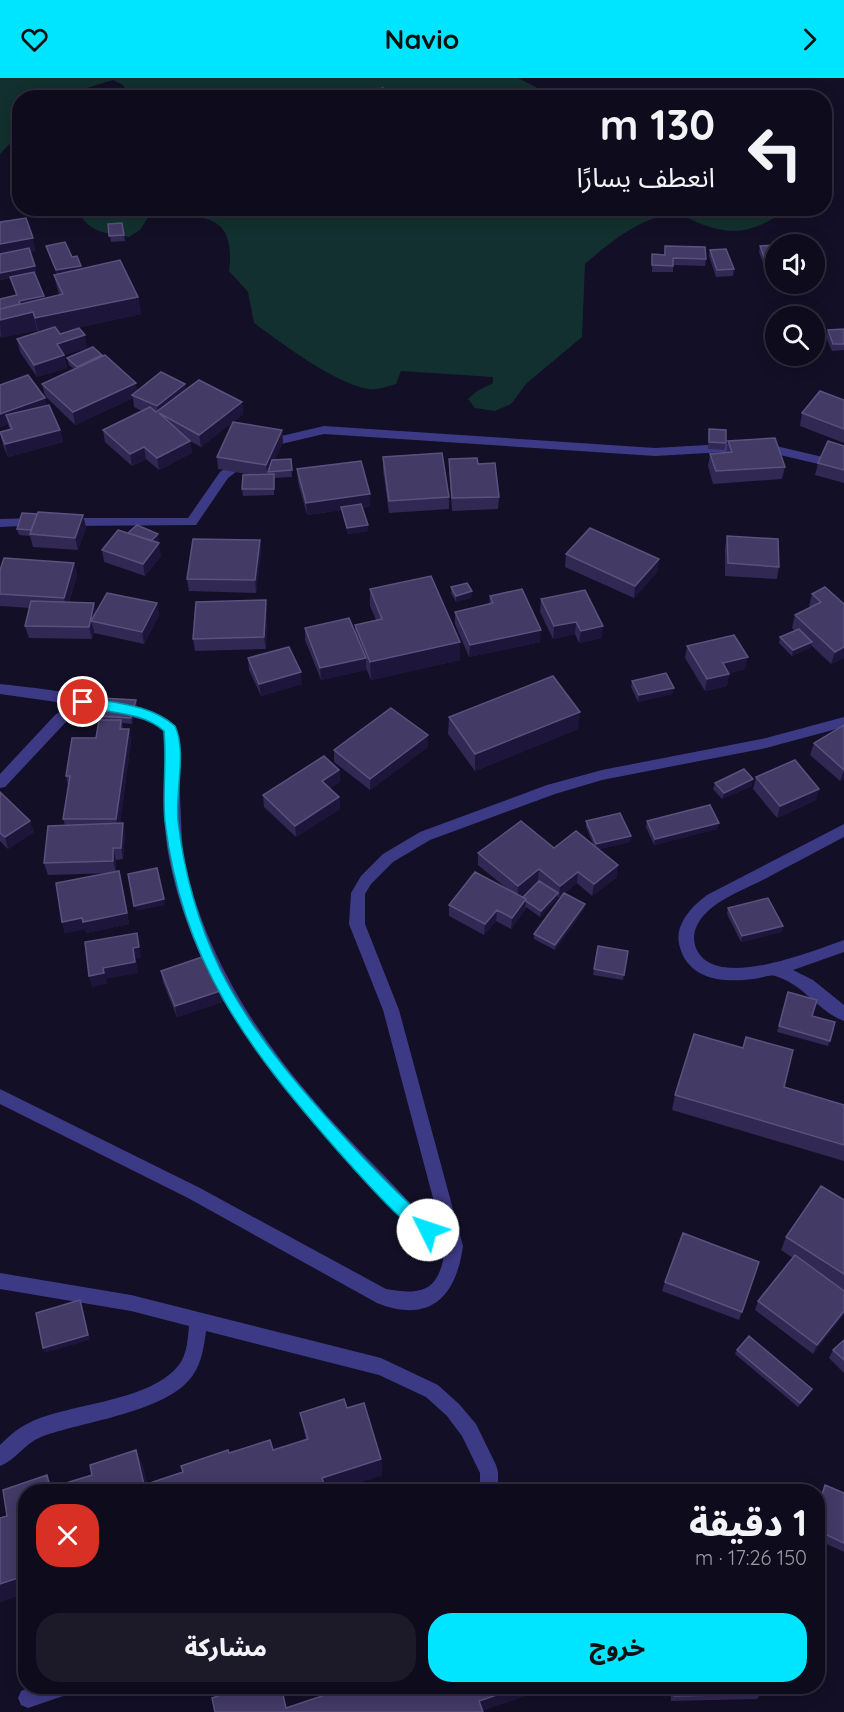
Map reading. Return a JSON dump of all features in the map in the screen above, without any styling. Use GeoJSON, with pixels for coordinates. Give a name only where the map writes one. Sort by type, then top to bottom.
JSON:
{"type":"FeatureCollection","features":[{"type":"Feature","properties":{"kind":"street"},"geometry":{"type":"LineString","coordinates":[[0,523],[192,522],[224,475],[267,442],[324,430],[655,452],[759,446],[844,466]]}},
{"type":"Feature","properties":{"kind":"street"},"geometry":{"type":"LineString","coordinates":[[0,688],[48,694],[150,716],[158,718],[170,729],[173,759],[171,818],[178,861],[202,944],[228,997],[260,1046],[331,1133],[408,1213],[428,1230],[454,1246]]}},
{"type":"Feature","properties":{"kind":"street"},"geometry":{"type":"LineString","coordinates":[[0,783],[60,719],[83,702]]}},
{"type":"Feature","properties":{"kind":"street"},"geometry":{"type":"LineString","coordinates":[[0,1096],[194,1193],[383,1296],[404,1302],[420,1300],[437,1293],[447,1282],[453,1264],[454,1246],[391,1010],[357,924],[358,893],[366,880],[388,858],[415,841],[552,789],[602,775],[766,743],[844,722]]}},
{"type":"Feature","properties":{"kind":"street"},"geometry":{"type":"LineString","coordinates":[[844,830],[712,899],[697,912],[690,922],[687,934],[690,952],[699,967],[710,974],[727,975],[777,969],[844,946]]}},
{"type":"Feature","properties":{"kind":"street"},"geometry":{"type":"LineString","coordinates":[[777,969],[807,985],[844,1014]]}},
{"type":"Feature","properties":{"kind":"street"},"geometry":{"type":"LineString","coordinates":[[0,1281],[131,1303],[381,1367],[432,1391],[453,1410],[469,1430],[489,1472],[489,1484]]}},
{"type":"Feature","properties":{"kind":"street"},"geometry":{"type":"LineString","coordinates":[[0,1457],[21,1438],[36,1429],[151,1395],[173,1384],[186,1371],[194,1354],[199,1321]]}},
{"type":"Feature","properties":{"kind":"street"},"geometry":{"type":"LineString","coordinates":[[28,1698],[40,1694]]}},
{"type":"Feature","properties":{"kind":"green space"},"geometry":{"type":"Polygon","coordinates":[[[0,78],[518,78],[541,90],[126,90],[123,85],[113,80],[80,90],[12,90],[12,141],[0,154],[0,78]]]}},
{"type":"Feature","properties":{"kind":"green space"},"geometry":{"type":"Polygon","coordinates":[[[149,216],[140,230],[129,237],[105,233],[86,223],[81,217],[149,216]]]}},
{"type":"Feature","properties":{"kind":"green space"},"geometry":{"type":"Polygon","coordinates":[[[182,216],[660,216],[614,240],[585,264],[582,337],[527,383],[511,404],[495,411],[475,408],[468,399],[477,391],[493,383],[493,377],[401,371],[396,384],[371,389],[339,379],[293,351],[254,323],[248,292],[229,271],[230,250],[226,235],[219,226],[197,217],[182,216]]]}},
{"type":"Feature","properties":{"kind":"green space"},"geometry":{"type":"Polygon","coordinates":[[[682,216],[778,216],[757,226],[736,231],[713,228],[682,216]]]}},
{"type":"Feature","properties":{"kind":"building"},"geometry":{"type":"Polygon","coordinates":[[[26,218],[33,238],[0,244],[0,222],[26,218]]]}},
{"type":"Feature","properties":{"kind":"building"},"geometry":{"type":"Polygon","coordinates":[[[122,223],[124,235],[109,236],[108,224],[122,223]]]}},
{"type":"Feature","properties":{"kind":"building"},"geometry":{"type":"Polygon","coordinates":[[[65,242],[72,257],[77,256],[81,266],[56,270],[46,246],[65,242]]]}},
{"type":"Feature","properties":{"kind":"building"},"geometry":{"type":"Polygon","coordinates":[[[665,246],[705,247],[706,259],[673,258],[673,266],[652,265],[652,254],[665,255],[665,246]]]}},
{"type":"Feature","properties":{"kind":"building"},"geometry":{"type":"Polygon","coordinates":[[[760,246],[765,246],[765,260],[760,246]]]}},
{"type":"Feature","properties":{"kind":"building"},"geometry":{"type":"Polygon","coordinates":[[[29,248],[35,266],[0,273],[0,254],[29,248]]]}},
{"type":"Feature","properties":{"kind":"building"},"geometry":{"type":"Polygon","coordinates":[[[726,249],[734,269],[717,270],[710,250],[726,249]]]}},
{"type":"Feature","properties":{"kind":"building"},"geometry":{"type":"Polygon","coordinates":[[[120,260],[138,297],[35,318],[33,312],[0,320],[0,309],[63,294],[54,275],[120,260]]]}},
{"type":"Feature","properties":{"kind":"building"},"geometry":{"type":"Polygon","coordinates":[[[34,272],[44,296],[19,301],[20,304],[0,309],[0,299],[17,295],[10,277],[34,272]]]}},
{"type":"Feature","properties":{"kind":"building"},"geometry":{"type":"Polygon","coordinates":[[[55,327],[60,334],[79,328],[85,335],[57,344],[64,355],[34,365],[17,339],[55,327]]]}},
{"type":"Feature","properties":{"kind":"building"},"geometry":{"type":"Polygon","coordinates":[[[844,329],[844,344],[833,344],[828,330],[844,329]]]}},
{"type":"Feature","properties":{"kind":"building"},"geometry":{"type":"Polygon","coordinates":[[[93,347],[102,355],[77,367],[67,358],[93,347]]]}},
{"type":"Feature","properties":{"kind":"building"},"geometry":{"type":"Polygon","coordinates":[[[105,355],[136,383],[73,412],[42,384],[105,355]]]}},
{"type":"Feature","properties":{"kind":"building"},"geometry":{"type":"Polygon","coordinates":[[[161,372],[185,384],[157,406],[132,395],[161,372]]]}},
{"type":"Feature","properties":{"kind":"building"},"geometry":{"type":"Polygon","coordinates":[[[28,375],[45,398],[0,414],[0,385],[28,375]]]}},
{"type":"Feature","properties":{"kind":"building"},"geometry":{"type":"Polygon","coordinates":[[[199,380],[242,402],[199,435],[159,413],[190,441],[157,458],[144,447],[130,454],[103,430],[150,407],[156,412],[199,380]]]}},
{"type":"Feature","properties":{"kind":"building"},"geometry":{"type":"Polygon","coordinates":[[[820,391],[844,400],[844,429],[802,413],[820,391]]]}},
{"type":"Feature","properties":{"kind":"building"},"geometry":{"type":"Polygon","coordinates":[[[49,405],[60,430],[5,444],[0,432],[12,429],[6,415],[49,405]]]}},
{"type":"Feature","properties":{"kind":"building"},"geometry":{"type":"Polygon","coordinates":[[[233,422],[282,430],[266,465],[217,457],[233,422]]]}},
{"type":"Feature","properties":{"kind":"building"},"geometry":{"type":"Polygon","coordinates":[[[709,429],[726,430],[726,443],[709,442],[709,429]]]}},
{"type":"Feature","properties":{"kind":"building"},"geometry":{"type":"Polygon","coordinates":[[[775,438],[785,467],[716,471],[710,454],[732,452],[728,441],[775,438]]]}},
{"type":"Feature","properties":{"kind":"building"},"geometry":{"type":"Polygon","coordinates":[[[828,441],[844,446],[844,470],[818,463],[828,441]]]}},
{"type":"Feature","properties":{"kind":"building"},"geometry":{"type":"Polygon","coordinates":[[[442,453],[449,497],[389,501],[383,457],[442,453]]]}},
{"type":"Feature","properties":{"kind":"building"},"geometry":{"type":"Polygon","coordinates":[[[477,458],[478,464],[495,463],[499,497],[452,498],[449,459],[477,458]]]}},
{"type":"Feature","properties":{"kind":"building"},"geometry":{"type":"Polygon","coordinates":[[[291,459],[292,470],[268,472],[272,460],[291,459]]]}},
{"type":"Feature","properties":{"kind":"building"},"geometry":{"type":"Polygon","coordinates":[[[361,461],[370,494],[306,503],[297,469],[361,461]]]}},
{"type":"Feature","properties":{"kind":"building"},"geometry":{"type":"Polygon","coordinates":[[[274,474],[274,489],[242,489],[243,475],[274,474]]]}},
{"type":"Feature","properties":{"kind":"building"},"geometry":{"type":"Polygon","coordinates":[[[361,504],[368,525],[347,528],[341,507],[361,504]]]}},
{"type":"Feature","properties":{"kind":"building"},"geometry":{"type":"Polygon","coordinates":[[[38,512],[83,515],[75,538],[30,534],[38,512]]]}},
{"type":"Feature","properties":{"kind":"building"},"geometry":{"type":"Polygon","coordinates":[[[22,513],[37,514],[31,530],[17,529],[22,513]]]}},
{"type":"Feature","properties":{"kind":"building"},"geometry":{"type":"Polygon","coordinates":[[[137,525],[158,534],[151,541],[128,533],[137,525]]]}},
{"type":"Feature","properties":{"kind":"building"},"geometry":{"type":"Polygon","coordinates":[[[590,528],[659,559],[635,586],[566,554],[590,528]]]}},
{"type":"Feature","properties":{"kind":"building"},"geometry":{"type":"Polygon","coordinates":[[[118,530],[159,543],[143,564],[102,550],[118,530]]]}},
{"type":"Feature","properties":{"kind":"building"},"geometry":{"type":"Polygon","coordinates":[[[727,536],[778,539],[779,567],[728,563],[727,536]]]}},
{"type":"Feature","properties":{"kind":"building"},"geometry":{"type":"Polygon","coordinates":[[[193,539],[260,540],[255,580],[187,579],[193,539]]]}},
{"type":"Feature","properties":{"kind":"building"},"geometry":{"type":"Polygon","coordinates":[[[4,558],[74,563],[64,598],[0,594],[0,570],[4,558]]]}},
{"type":"Feature","properties":{"kind":"building"},"geometry":{"type":"Polygon","coordinates":[[[431,576],[460,642],[370,662],[355,625],[382,619],[370,589],[431,576]]]}},
{"type":"Feature","properties":{"kind":"building"},"geometry":{"type":"Polygon","coordinates":[[[467,583],[472,591],[456,596],[451,587],[467,583]]]}},
{"type":"Feature","properties":{"kind":"building"},"geometry":{"type":"Polygon","coordinates":[[[825,587],[844,604],[844,647],[835,652],[795,615],[821,602],[812,594],[825,587]]]}},
{"type":"Feature","properties":{"kind":"building"},"geometry":{"type":"Polygon","coordinates":[[[522,589],[541,630],[470,645],[455,612],[493,603],[490,596],[522,589]]]}},
{"type":"Feature","properties":{"kind":"building"},"geometry":{"type":"Polygon","coordinates":[[[585,590],[603,626],[581,631],[576,622],[554,626],[541,599],[585,590]]]}},
{"type":"Feature","properties":{"kind":"building"},"geometry":{"type":"Polygon","coordinates":[[[107,593],[157,603],[142,632],[91,621],[107,593]]]}},
{"type":"Feature","properties":{"kind":"building"},"geometry":{"type":"Polygon","coordinates":[[[266,600],[264,637],[193,639],[196,602],[266,600]]]}},
{"type":"Feature","properties":{"kind":"building"},"geometry":{"type":"Polygon","coordinates":[[[31,601],[94,603],[89,627],[25,626],[31,601]]]}},
{"type":"Feature","properties":{"kind":"building"},"geometry":{"type":"Polygon","coordinates":[[[349,618],[366,658],[320,668],[305,628],[349,618]]]}},
{"type":"Feature","properties":{"kind":"building"},"geometry":{"type":"Polygon","coordinates":[[[799,629],[812,642],[793,650],[780,637],[799,629]]]}},
{"type":"Feature","properties":{"kind":"building"},"geometry":{"type":"Polygon","coordinates":[[[734,635],[748,657],[723,663],[729,674],[707,679],[687,646],[734,635]]]}},
{"type":"Feature","properties":{"kind":"building"},"geometry":{"type":"Polygon","coordinates":[[[289,647],[301,672],[259,684],[248,658],[289,647]]]}},
{"type":"Feature","properties":{"kind":"building"},"geometry":{"type":"Polygon","coordinates":[[[666,673],[674,688],[639,695],[632,681],[666,673]]]}},
{"type":"Feature","properties":{"kind":"building"},"geometry":{"type":"Polygon","coordinates":[[[553,676],[580,712],[475,754],[449,717],[553,676]]]}},
{"type":"Feature","properties":{"kind":"building"},"geometry":{"type":"Polygon","coordinates":[[[101,698],[136,700],[131,718],[97,716],[101,698]]]}},
{"type":"Feature","properties":{"kind":"building"},"geometry":{"type":"Polygon","coordinates":[[[391,708],[428,735],[370,779],[334,750],[391,708]]]}},
{"type":"Feature","properties":{"kind":"building"},"geometry":{"type":"Polygon","coordinates":[[[99,720],[121,720],[120,729],[129,729],[116,819],[63,819],[70,776],[66,776],[72,738],[96,738],[99,720]]]}},
{"type":"Feature","properties":{"kind":"building"},"geometry":{"type":"Polygon","coordinates":[[[844,725],[844,770],[814,743],[844,725]]]}},
{"type":"Feature","properties":{"kind":"building"},"geometry":{"type":"Polygon","coordinates":[[[324,756],[339,770],[322,781],[339,797],[295,826],[263,795],[324,756]]]}},
{"type":"Feature","properties":{"kind":"building"},"geometry":{"type":"Polygon","coordinates":[[[795,760],[819,789],[780,806],[756,777],[795,760]]]}},
{"type":"Feature","properties":{"kind":"building"},"geometry":{"type":"Polygon","coordinates":[[[744,769],[753,779],[724,793],[715,783],[744,769]]]}},
{"type":"Feature","properties":{"kind":"building"},"geometry":{"type":"Polygon","coordinates":[[[0,792],[30,821],[5,837],[0,833],[0,792]]]}},
{"type":"Feature","properties":{"kind":"building"},"geometry":{"type":"Polygon","coordinates":[[[710,805],[719,823],[655,839],[647,821],[710,805]]]}},
{"type":"Feature","properties":{"kind":"building"},"geometry":{"type":"Polygon","coordinates":[[[620,813],[631,836],[596,844],[586,821],[620,813]]]}},
{"type":"Feature","properties":{"kind":"building"},"geometry":{"type":"Polygon","coordinates":[[[521,821],[554,848],[576,831],[618,865],[594,884],[578,872],[560,886],[539,869],[518,886],[478,853],[521,821]]]}},
{"type":"Feature","properties":{"kind":"building"},"geometry":{"type":"Polygon","coordinates":[[[123,823],[121,848],[113,848],[113,861],[44,863],[48,826],[123,823]]]}},
{"type":"Feature","properties":{"kind":"building"},"geometry":{"type":"Polygon","coordinates":[[[157,868],[164,899],[134,906],[128,874],[157,868]]]}},
{"type":"Feature","properties":{"kind":"building"},"geometry":{"type":"Polygon","coordinates":[[[119,871],[127,913],[83,922],[82,918],[62,922],[56,883],[119,871]]]}},
{"type":"Feature","properties":{"kind":"building"},"geometry":{"type":"Polygon","coordinates":[[[475,872],[526,899],[512,918],[497,910],[485,924],[449,905],[475,872]]]}},
{"type":"Feature","properties":{"kind":"building"},"geometry":{"type":"Polygon","coordinates":[[[539,881],[558,893],[541,911],[523,897],[539,881]]]}},
{"type":"Feature","properties":{"kind":"building"},"geometry":{"type":"Polygon","coordinates":[[[564,893],[585,904],[555,945],[534,934],[564,893]]]}},
{"type":"Feature","properties":{"kind":"building"},"geometry":{"type":"Polygon","coordinates":[[[768,898],[783,926],[742,936],[728,908],[768,898]]]}},
{"type":"Feature","properties":{"kind":"building"},"geometry":{"type":"Polygon","coordinates":[[[137,933],[139,947],[133,948],[135,962],[103,968],[104,973],[89,976],[85,942],[137,933]]]}},
{"type":"Feature","properties":{"kind":"building"},"geometry":{"type":"Polygon","coordinates":[[[598,946],[628,951],[624,975],[594,969],[598,946]]]}},
{"type":"Feature","properties":{"kind":"building"},"geometry":{"type":"Polygon","coordinates":[[[208,955],[223,990],[175,1006],[161,971],[208,955]]]}},
{"type":"Feature","properties":{"kind":"building"},"geometry":{"type":"Polygon","coordinates":[[[788,992],[817,1000],[812,1016],[835,1022],[830,1041],[779,1026],[788,992]]]}},
{"type":"Feature","properties":{"kind":"building"},"geometry":{"type":"Polygon","coordinates":[[[694,1034],[743,1048],[746,1037],[793,1050],[784,1087],[844,1105],[844,1145],[675,1095],[694,1034]]]}},
{"type":"Feature","properties":{"kind":"building"},"geometry":{"type":"Polygon","coordinates":[[[821,1186],[844,1200],[844,1274],[786,1237],[821,1186]]]}},
{"type":"Feature","properties":{"kind":"building"},"geometry":{"type":"Polygon","coordinates":[[[683,1233],[759,1262],[742,1312],[665,1282],[683,1233]]]}},
{"type":"Feature","properties":{"kind":"building"},"geometry":{"type":"Polygon","coordinates":[[[795,1255],[844,1291],[844,1311],[817,1345],[758,1301],[795,1255]]]}},
{"type":"Feature","properties":{"kind":"building"},"geometry":{"type":"Polygon","coordinates":[[[80,1300],[88,1335],[43,1348],[36,1313],[80,1300]]]}},
{"type":"Feature","properties":{"kind":"building"},"geometry":{"type":"Polygon","coordinates":[[[749,1336],[812,1389],[800,1403],[737,1350],[749,1336]]]}},
{"type":"Feature","properties":{"kind":"building"},"geometry":{"type":"Polygon","coordinates":[[[844,1340],[844,1360],[833,1350],[844,1340]]]}},
{"type":"Feature","properties":{"kind":"building"},"geometry":{"type":"Polygon","coordinates":[[[344,1399],[347,1408],[364,1403],[381,1459],[322,1478],[324,1484],[147,1484],[183,1472],[181,1466],[228,1450],[229,1453],[270,1440],[273,1450],[308,1439],[300,1413],[344,1399]]]}},
{"type":"Feature","properties":{"kind":"building"},"geometry":{"type":"Polygon","coordinates":[[[136,1450],[144,1484],[63,1484],[92,1475],[90,1465],[136,1450]]]}},
{"type":"Feature","properties":{"kind":"building"},"geometry":{"type":"Polygon","coordinates":[[[47,1475],[49,1484],[21,1484],[47,1475]]]}},
{"type":"Feature","properties":{"kind":"building"},"geometry":{"type":"Polygon","coordinates":[[[18,1485],[18,1578],[0,1584],[0,1518],[7,1516],[3,1490],[18,1485]]]}},
{"type":"Feature","properties":{"kind":"building"},"geometry":{"type":"Polygon","coordinates":[[[825,1485],[844,1493],[844,1543],[825,1534],[825,1485]]]}},
{"type":"Feature","properties":{"kind":"building"},"geometry":{"type":"Polygon","coordinates":[[[223,1694],[283,1694],[286,1708],[328,1694],[500,1694],[479,1701],[483,1712],[215,1712],[212,1698],[223,1694]]]}},
{"type":"Feature","properties":{"kind":"building"},"geometry":{"type":"Polygon","coordinates":[[[674,1694],[761,1694],[674,1696],[674,1694]]]}},
{"type":"Feature","properties":{"kind":"route"},"geometry":{"type":"LineString","coordinates":[[83,702],[158,718],[170,729],[173,759],[171,818],[178,861],[192,915],[214,972],[260,1046],[295,1092],[354,1158],[428,1230]]}}]}
